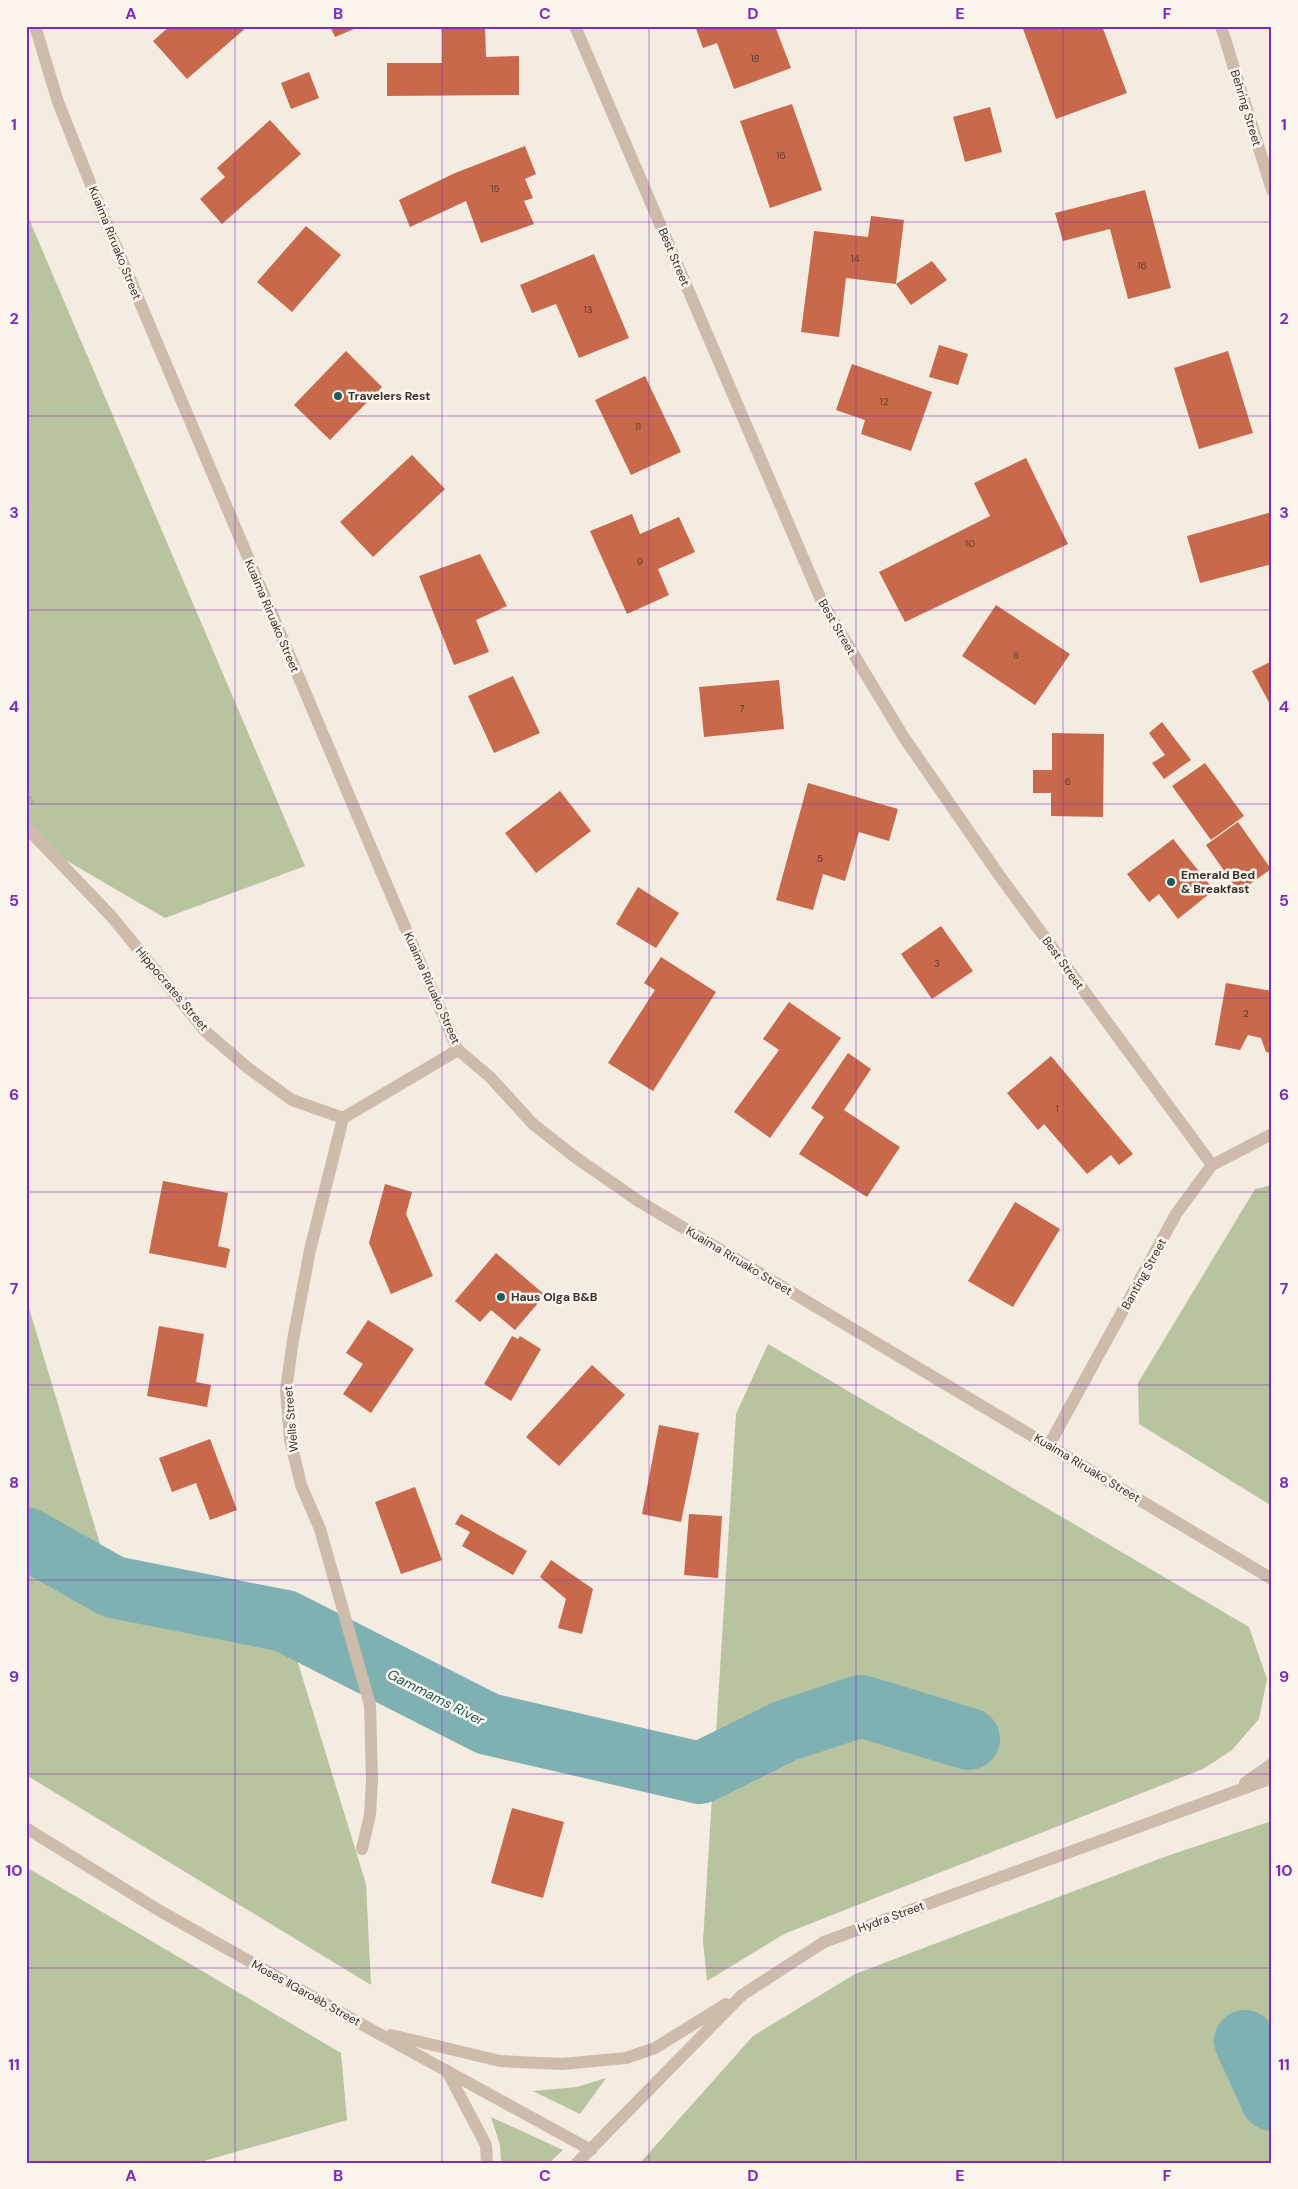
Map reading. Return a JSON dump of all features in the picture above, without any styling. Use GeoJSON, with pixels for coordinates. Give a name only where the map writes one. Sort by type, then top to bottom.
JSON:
{"type":"FeatureCollection","features":[{"type":"Feature","properties":{"kind":"street","name":"Kuaima Riruako Street"},"geometry":{"type":"LineString","coordinates":[[35,26],[58,102],[102,213],[395,906],[458,1050],[490,1077],[533,1124],[575,1157],[637,1200],[1272,1579]]}},
{"type":"Feature","properties":{"kind":"street","name":"Best Street"},"geometry":{"type":"LineString","coordinates":[[575,26],[822,602],[903,736],[998,875],[1212,1165]]}},
{"type":"Feature","properties":{"kind":"street","name":"Behring Street"},"geometry":{"type":"LineString","coordinates":[[1221,26],[1272,190]]}},
{"type":"Feature","properties":{"kind":"street","name":"Hippocrates Street"},"geometry":{"type":"LineString","coordinates":[[26,827],[112,917],[205,1031],[248,1068],[292,1100],[342,1118]]}},
{"type":"Feature","properties":{"kind":"street"},"geometry":{"type":"LineString","coordinates":[[342,1118],[458,1050]]}},
{"type":"Feature","properties":{"kind":"street","name":"Wells Street"},"geometry":{"type":"LineString","coordinates":[[342,1118],[310,1250],[293,1340],[286,1390],[290,1439],[301,1485],[320,1529],[370,1705],[372,1780],[370,1815],[362,1848]]}},
{"type":"Feature","properties":{"kind":"street","name":"Banting Street"},"geometry":{"type":"LineString","coordinates":[[1049,1445],[1176,1214],[1212,1165],[1272,1134]]}},
{"type":"Feature","properties":{"kind":"street"},"geometry":{"type":"LineString","coordinates":[[1256,1569],[1272,1587]]}},
{"type":"Feature","properties":{"kind":"street"},"geometry":{"type":"LineString","coordinates":[[1228,1794],[1272,1764]]}},
{"type":"Feature","properties":{"kind":"street","name":"Hydra Street"},"geometry":{"type":"LineString","coordinates":[[577,2163],[742,1995],[824,1942],[1272,1778]]}},
{"type":"Feature","properties":{"kind":"street","name":"Moses ǁGaroëb Street"},"geometry":{"type":"LineString","coordinates":[[26,1828],[160,1911],[591,2150]]}},
{"type":"Feature","properties":{"kind":"street"},"geometry":{"type":"LineString","coordinates":[[372,2030],[500,2061],[562,2064],[626,2058],[655,2048],[742,1995]]}},
{"type":"Feature","properties":{"kind":"street"},"geometry":{"type":"LineString","coordinates":[[447,2071],[486,2145],[487,2163]]}},
{"type":"Feature","properties":{"kind":"green space"},"geometry":{"type":"Polygon","coordinates":[[[26,212],[305,866],[165,918],[26,837],[26,212]]]}},
{"type":"Feature","properties":{"kind":"green space"},"geometry":{"type":"Polygon","coordinates":[[[1272,1185],[1272,1506],[1139,1424],[1138,1383],[1255,1189],[1272,1185]]]}},
{"type":"Feature","properties":{"kind":"green space"},"geometry":{"type":"Polygon","coordinates":[[[26,1298],[113,1587],[285,1621],[366,1884],[371,1985],[26,1775],[26,1298]]]}},
{"type":"Feature","properties":{"kind":"green space"},"geometry":{"type":"Polygon","coordinates":[[[768,1344],[1249,1627],[1267,1679],[1259,1719],[1232,1750],[1203,1769],[784,1934],[707,1981],[703,1941],[736,1414],[768,1344]]]}},
{"type":"Feature","properties":{"kind":"green space"},"geometry":{"type":"Polygon","coordinates":[[[1272,1821],[1272,2163],[640,2163],[753,2036],[855,1974],[1167,1856],[1272,1821]]]}},
{"type":"Feature","properties":{"kind":"green space"},"geometry":{"type":"Polygon","coordinates":[[[26,1867],[341,2053],[347,2120],[197,2163],[26,2163],[26,1945],[29,1927],[26,1925],[26,1867]]]}},
{"type":"Feature","properties":{"kind":"green space"},"geometry":{"type":"Polygon","coordinates":[[[606,2078],[580,2114],[533,2091],[577,2087],[606,2078]]]}},
{"type":"Feature","properties":{"kind":"green space"},"geometry":{"type":"Polygon","coordinates":[[[491,2117],[563,2150],[549,2163],[501,2163],[500,2145],[491,2117]]]}},
{"type":"Feature","properties":{"kind":"building"},"geometry":{"type":"Polygon","coordinates":[[[170,26],[248,26],[187,79],[153,41],[170,26]]]}},
{"type":"Feature","properties":{"kind":"building"},"geometry":{"type":"Polygon","coordinates":[[[330,26],[361,26],[335,37],[330,26]]]}},
{"type":"Feature","properties":{"kind":"building"},"geometry":{"type":"Polygon","coordinates":[[[442,26],[485,26],[486,57],[519,56],[519,95],[387,96],[387,63],[442,63],[442,26]]]}},
{"type":"Feature","properties":{"kind":"building"},"geometry":{"type":"Polygon","coordinates":[[[695,26],[775,26],[791,68],[734,89],[717,43],[703,48],[695,26]]]}},
{"type":"Feature","properties":{"kind":"building"},"geometry":{"type":"Polygon","coordinates":[[[1022,26],[1102,26],[1127,93],[1056,119],[1022,26]]]}},
{"type":"Feature","properties":{"kind":"building"},"geometry":{"type":"Polygon","coordinates":[[[309,72],[319,98],[291,109],[281,83],[309,72]]]}},
{"type":"Feature","properties":{"kind":"building"},"geometry":{"type":"Polygon","coordinates":[[[792,104],[822,190],[770,208],[740,121],[792,104]]]}},
{"type":"Feature","properties":{"kind":"building"},"geometry":{"type":"Polygon","coordinates":[[[990,107],[1002,152],[965,162],[953,117],[990,107]]]}},
{"type":"Feature","properties":{"kind":"building"},"geometry":{"type":"Polygon","coordinates":[[[270,120],[301,154],[222,224],[200,199],[225,177],[217,168],[270,120]]]}},
{"type":"Feature","properties":{"kind":"building"},"geometry":{"type":"Polygon","coordinates":[[[525,146],[536,174],[525,179],[533,198],[524,201],[534,224],[481,243],[466,201],[410,227],[399,200],[455,173],[525,146]]]}},
{"type":"Feature","properties":{"kind":"building"},"geometry":{"type":"Polygon","coordinates":[[[1145,190],[1171,288],[1128,299],[1110,229],[1063,241],[1055,213],[1145,190]]]}},
{"type":"Feature","properties":{"kind":"building"},"geometry":{"type":"Polygon","coordinates":[[[871,216],[904,220],[896,284],[846,278],[839,337],[801,332],[814,231],[868,237],[871,216]]]}},
{"type":"Feature","properties":{"kind":"building"},"geometry":{"type":"Polygon","coordinates":[[[306,226],[341,255],[292,312],[257,282],[306,226]]]}},
{"type":"Feature","properties":{"kind":"building"},"geometry":{"type":"Polygon","coordinates":[[[594,254],[629,338],[579,358],[556,304],[532,313],[520,285],[594,254]]]}},
{"type":"Feature","properties":{"kind":"building"},"geometry":{"type":"Polygon","coordinates":[[[932,261],[947,280],[911,305],[896,284],[932,261]]]}},
{"type":"Feature","properties":{"kind":"building"},"geometry":{"type":"Polygon","coordinates":[[[939,345],[968,354],[958,385],[929,377],[939,345]]]}},
{"type":"Feature","properties":{"kind":"building","name":"Travelers Rest"},"geometry":{"type":"Polygon","coordinates":[[[346,351],[382,387],[330,440],[294,405],[346,351]]]}},
{"type":"Feature","properties":{"kind":"building"},"geometry":{"type":"Polygon","coordinates":[[[1228,351],[1253,433],[1199,449],[1174,368],[1228,351]]]}},
{"type":"Feature","properties":{"kind":"building"},"geometry":{"type":"Polygon","coordinates":[[[852,364],[932,392],[911,451],[861,434],[865,420],[836,410],[852,364]]]}},
{"type":"Feature","properties":{"kind":"building"},"geometry":{"type":"Polygon","coordinates":[[[645,376],[681,452],[631,475],[595,400],[645,376]]]}},
{"type":"Feature","properties":{"kind":"building"},"geometry":{"type":"Polygon","coordinates":[[[412,455],[445,489],[373,557],[340,522],[412,455]]]}},
{"type":"Feature","properties":{"kind":"building"},"geometry":{"type":"Polygon","coordinates":[[[1026,458],[1068,544],[905,622],[879,572],[990,516],[974,483],[1026,458]]]}},
{"type":"Feature","properties":{"kind":"building"},"geometry":{"type":"Polygon","coordinates":[[[1272,512],[1272,564],[1200,583],[1187,536],[1272,512]]]}},
{"type":"Feature","properties":{"kind":"building"},"geometry":{"type":"Polygon","coordinates":[[[632,514],[640,534],[679,517],[695,552],[658,569],[669,595],[627,614],[590,531],[632,514]]]}},
{"type":"Feature","properties":{"kind":"building"},"geometry":{"type":"Polygon","coordinates":[[[480,554],[507,606],[476,620],[489,652],[454,665],[419,576],[480,554]]]}},
{"type":"Feature","properties":{"kind":"building"},"geometry":{"type":"Polygon","coordinates":[[[996,605],[1070,654],[1035,705],[962,656],[996,605]]]}},
{"type":"Feature","properties":{"kind":"building"},"geometry":{"type":"Polygon","coordinates":[[[1272,661],[1272,708],[1252,671],[1272,661]]]}},
{"type":"Feature","properties":{"kind":"building"},"geometry":{"type":"Polygon","coordinates":[[[513,676],[540,733],[494,753],[468,696],[513,676]]]}},
{"type":"Feature","properties":{"kind":"building"},"geometry":{"type":"Polygon","coordinates":[[[779,680],[784,729],[704,737],[699,687],[779,680]]]}},
{"type":"Feature","properties":{"kind":"building"},"geometry":{"type":"Polygon","coordinates":[[[1162,722],[1191,760],[1164,779],[1152,763],[1165,755],[1149,733],[1162,722]]]}},
{"type":"Feature","properties":{"kind":"building"},"geometry":{"type":"Polygon","coordinates":[[[1052,733],[1104,734],[1103,817],[1051,816],[1051,793],[1033,793],[1033,770],[1052,770],[1052,733]]]}},
{"type":"Feature","properties":{"kind":"building"},"geometry":{"type":"Polygon","coordinates":[[[1205,763],[1244,816],[1211,840],[1172,786],[1205,763]]]}},
{"type":"Feature","properties":{"kind":"building"},"geometry":{"type":"Polygon","coordinates":[[[808,783],[898,809],[889,841],[859,832],[845,881],[823,874],[813,910],[776,900],[808,783]]]}},
{"type":"Feature","properties":{"kind":"building"},"geometry":{"type":"Polygon","coordinates":[[[560,791],[591,831],[536,873],[505,833],[560,791]]]}},
{"type":"Feature","properties":{"kind":"building"},"geometry":{"type":"Polygon","coordinates":[[[1238,822],[1271,869],[1239,892],[1206,845],[1238,822]]]}},
{"type":"Feature","properties":{"kind":"building","name":"Emerald Bed & Breakfast"},"geometry":{"type":"Polygon","coordinates":[[[1173,839],[1214,890],[1178,919],[1159,894],[1149,902],[1127,874],[1173,839]]]}},
{"type":"Feature","properties":{"kind":"building"},"geometry":{"type":"Polygon","coordinates":[[[638,887],[679,913],[656,948],[616,924],[638,887]]]}},
{"type":"Feature","properties":{"kind":"building"},"geometry":{"type":"Polygon","coordinates":[[[941,926],[973,971],[932,999],[901,954],[941,926]]]}},
{"type":"Feature","properties":{"kind":"building"},"geometry":{"type":"Polygon","coordinates":[[[661,957],[716,992],[653,1091],[608,1063],[655,990],[644,983],[661,957]]]}},
{"type":"Feature","properties":{"kind":"building"},"geometry":{"type":"Polygon","coordinates":[[[1226,983],[1272,991],[1272,1053],[1266,1052],[1261,1038],[1248,1035],[1240,1050],[1215,1045],[1226,983]]]}},
{"type":"Feature","properties":{"kind":"building"},"geometry":{"type":"Polygon","coordinates":[[[789,1002],[841,1038],[770,1138],[734,1112],[779,1050],[763,1039],[789,1002]]]}},
{"type":"Feature","properties":{"kind":"building"},"geometry":{"type":"Polygon","coordinates":[[[848,1053],[871,1069],[844,1110],[900,1147],[867,1197],[799,1154],[824,1117],[811,1108],[848,1053]]]}},
{"type":"Feature","properties":{"kind":"building"},"geometry":{"type":"Polygon","coordinates":[[[1051,1056],[1133,1154],[1119,1165],[1111,1155],[1087,1174],[1044,1124],[1038,1130],[1007,1093],[1051,1056]]]}},
{"type":"Feature","properties":{"kind":"building"},"geometry":{"type":"Polygon","coordinates":[[[163,1181],[228,1193],[218,1246],[230,1249],[226,1268],[149,1253],[163,1181]]]}},
{"type":"Feature","properties":{"kind":"building"},"geometry":{"type":"Polygon","coordinates":[[[385,1184],[412,1192],[406,1214],[433,1276],[391,1294],[369,1243],[385,1184]]]}},
{"type":"Feature","properties":{"kind":"building"},"geometry":{"type":"Polygon","coordinates":[[[1015,1202],[1060,1229],[1013,1307],[968,1281],[1015,1202]]]}},
{"type":"Feature","properties":{"kind":"building"},"geometry":{"type":"Polygon","coordinates":[[[496,1253],[545,1295],[515,1330],[491,1310],[480,1322],[455,1301],[496,1253]]]}},
{"type":"Feature","properties":{"kind":"building"},"geometry":{"type":"Polygon","coordinates":[[[368,1320],[414,1349],[371,1413],[343,1394],[363,1364],[346,1353],[368,1320]]]}},
{"type":"Feature","properties":{"kind":"building"},"geometry":{"type":"Polygon","coordinates":[[[159,1326],[204,1334],[196,1382],[211,1385],[207,1407],[147,1396],[159,1326]]]}},
{"type":"Feature","properties":{"kind":"building"},"geometry":{"type":"Polygon","coordinates":[[[512,1336],[518,1339],[520,1336],[541,1349],[511,1401],[484,1384],[512,1336]]]}},
{"type":"Feature","properties":{"kind":"building"},"geometry":{"type":"Polygon","coordinates":[[[592,1365],[625,1395],[559,1466],[526,1437],[592,1365]]]}},
{"type":"Feature","properties":{"kind":"building"},"geometry":{"type":"Polygon","coordinates":[[[659,1425],[699,1433],[681,1522],[642,1514],[659,1425]]]}},
{"type":"Feature","properties":{"kind":"building"},"geometry":{"type":"Polygon","coordinates":[[[210,1439],[237,1510],[210,1520],[196,1483],[172,1492],[159,1458],[210,1439]]]}},
{"type":"Feature","properties":{"kind":"building"},"geometry":{"type":"Polygon","coordinates":[[[415,1487],[442,1560],[401,1574],[375,1502],[415,1487]]]}},
{"type":"Feature","properties":{"kind":"building"},"geometry":{"type":"Polygon","coordinates":[[[461,1514],[527,1551],[513,1575],[462,1546],[470,1532],[455,1524],[461,1514]]]}},
{"type":"Feature","properties":{"kind":"building"},"geometry":{"type":"Polygon","coordinates":[[[689,1514],[722,1516],[718,1578],[684,1575],[689,1514]]]}},
{"type":"Feature","properties":{"kind":"building"},"geometry":{"type":"Polygon","coordinates":[[[551,1560],[593,1589],[582,1634],[558,1628],[566,1599],[540,1577],[551,1560]]]}},
{"type":"Feature","properties":{"kind":"building"},"geometry":{"type":"Polygon","coordinates":[[[512,1808],[564,1822],[543,1898],[491,1883],[512,1808]]]}},
{"type":"Feature","properties":{"kind":"waterway","name":"Gammams River"},"geometry":{"type":"LineString","coordinates":[[26,1538],[113,1587],[285,1621],[488,1724],[700,1773],[785,1731],[861,1706],[969,1739]]}},
{"type":"Feature","properties":{"kind":"waterway","name":"Gammams River"},"geometry":{"type":"LineString","coordinates":[[1245,2041],[1272,2100]]}},
{"type":"Feature","properties":{"kind":"place","name":"Travelers Rest"},"geometry":{"type":"Point","coordinates":[338,396]}},
{"type":"Feature","properties":{"kind":"place","name":"Emerald Bed & Breakfast"},"geometry":{"type":"Point","coordinates":[1171,882]}},
{"type":"Feature","properties":{"kind":"place","name":"Haus Olga B&B"},"geometry":{"type":"Point","coordinates":[501,1297]}}]}
